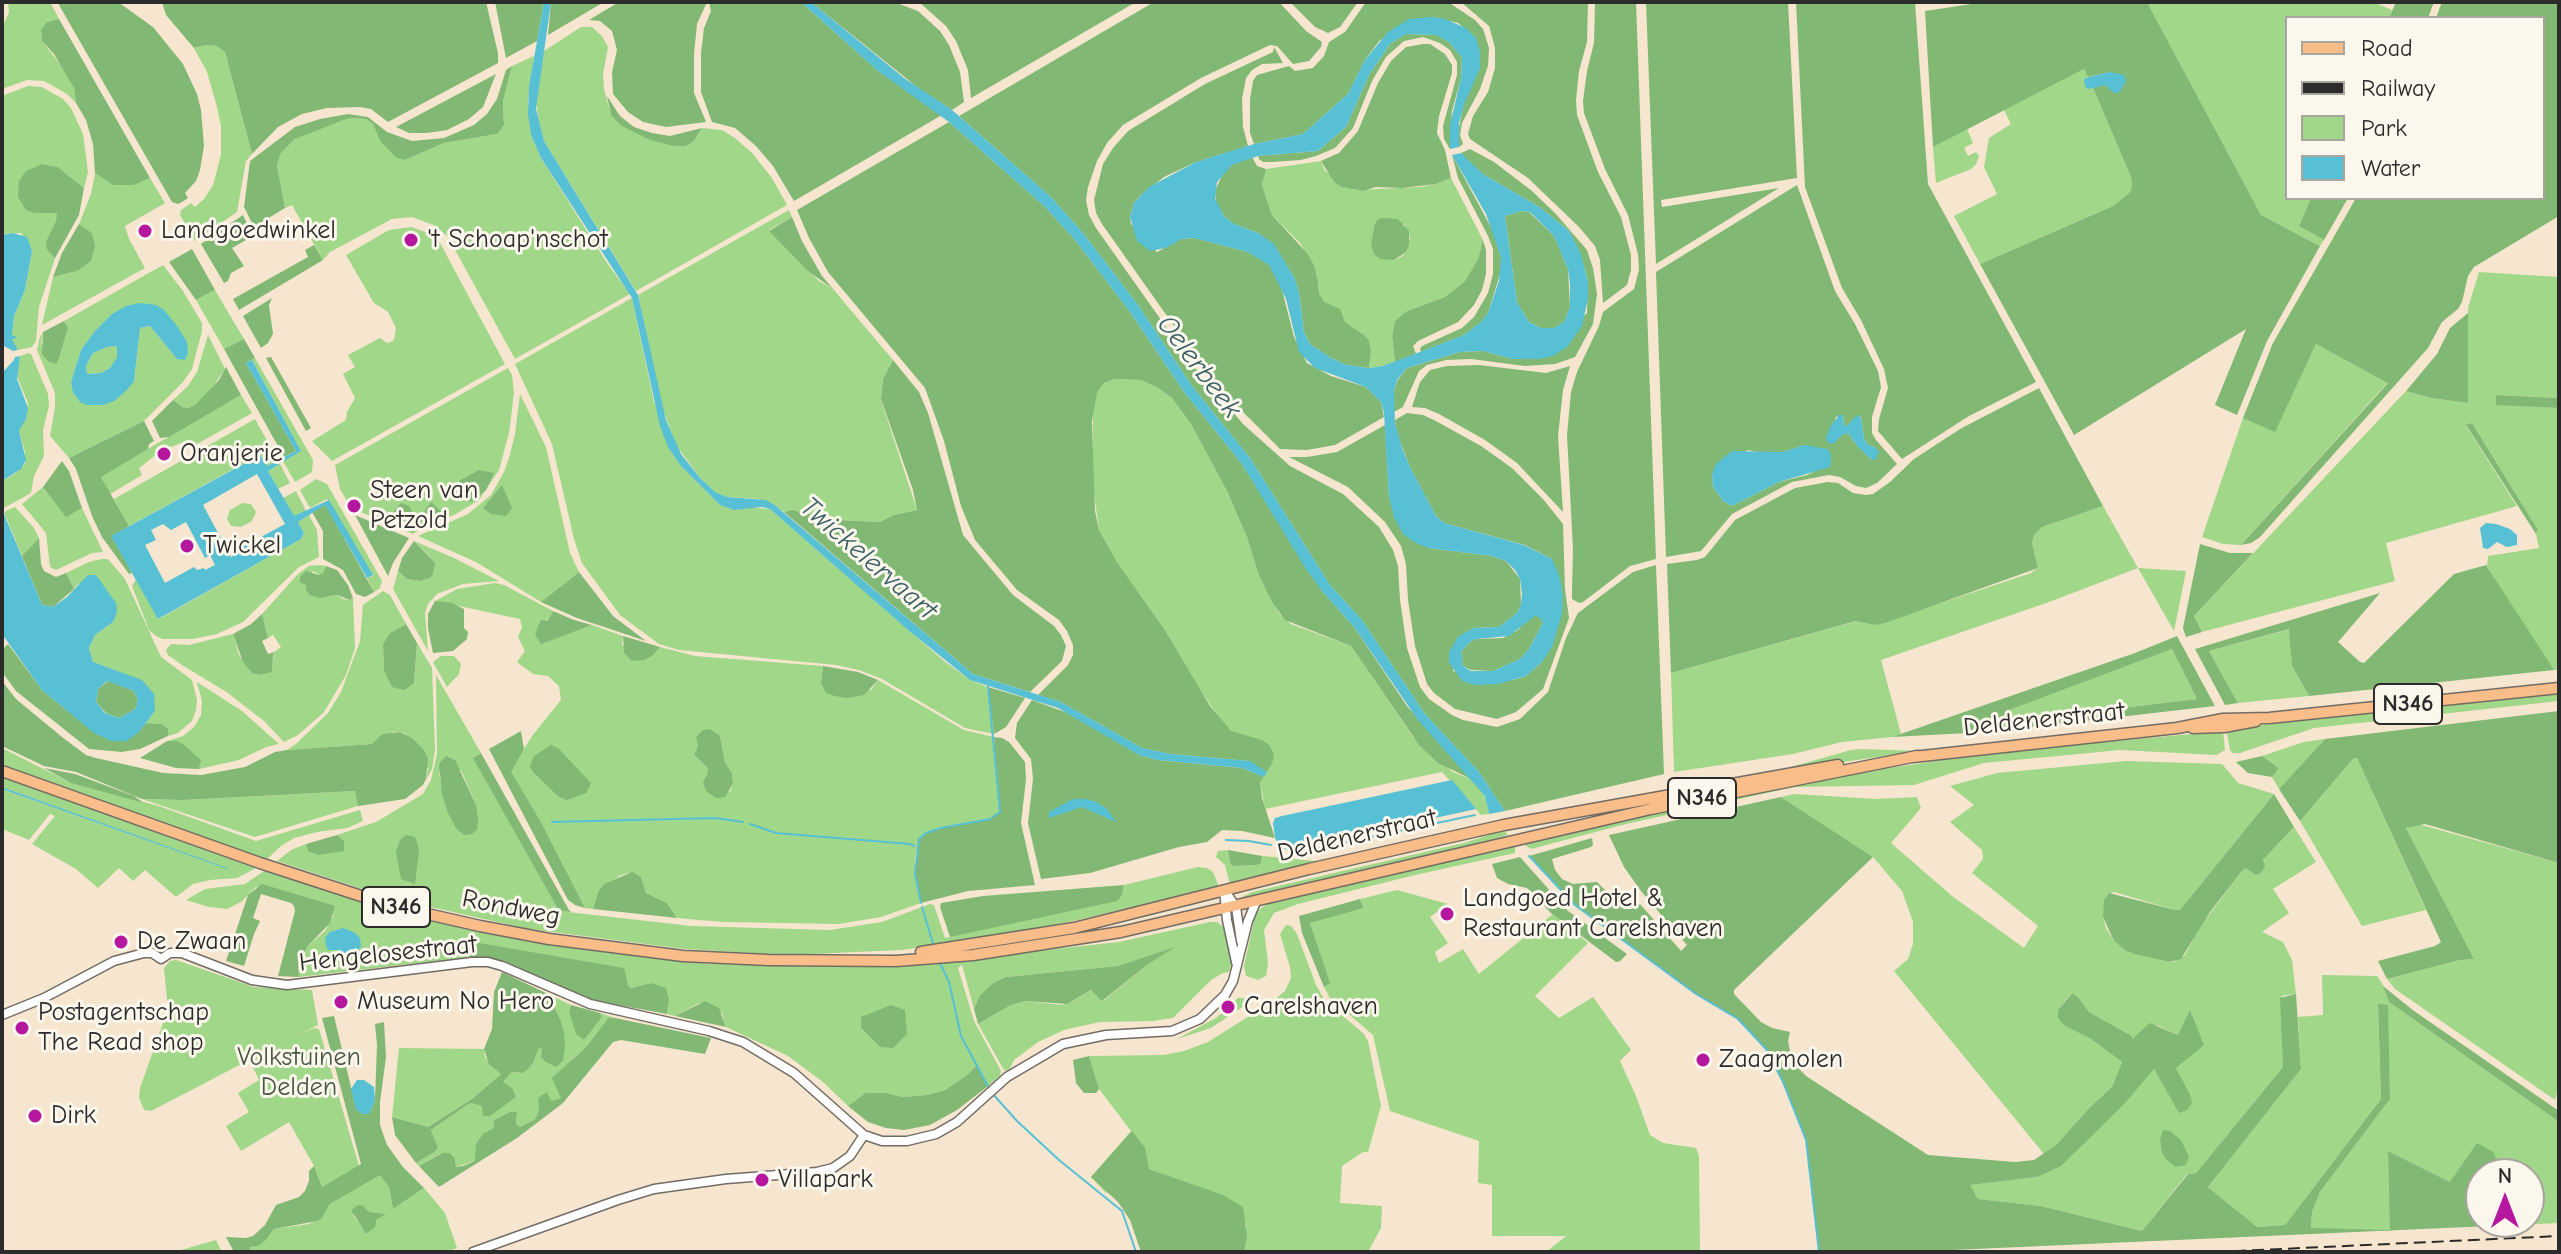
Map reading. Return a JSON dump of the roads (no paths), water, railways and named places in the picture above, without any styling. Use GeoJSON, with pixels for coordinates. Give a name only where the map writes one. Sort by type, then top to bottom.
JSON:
{"type":"FeatureCollection","features":[{"type":"Feature","properties":{"kind":"main road","name":"Deldenerstraat"},"geometry":{"type":"LineString","coordinates":[[808,960],[945,950],[1074,928],[1410,845],[1849,763],[2177,728],[2223,719],[2269,718],[2559,687]]}},
{"type":"Feature","properties":{"kind":"main road","name":"Deldenerstraat"},"geometry":{"type":"LineString","coordinates":[[1034,947],[1230,908],[1651,809],[1917,756]]}},
{"type":"Feature","properties":{"kind":"main road","name":"Rondweg"},"geometry":{"type":"LineString","coordinates":[[2,771],[260,863],[392,906],[549,939],[683,956],[808,960],[896,961],[1034,947]]}},
{"type":"Feature","properties":{"kind":"street"},"geometry":{"type":"LineString","coordinates":[[1224,890],[1242,946]]}},
{"type":"Feature","properties":{"kind":"street"},"geometry":{"type":"LineString","coordinates":[[473,1252],[654,1189],[833,1168],[850,1156],[864,1135],[899,1142],[936,1134],[957,1122],[1007,1077],[1063,1044],[1106,1035],[1157,1034],[1185,1027],[1207,1014],[1233,981],[1250,912],[1256,902]]}},
{"type":"Feature","properties":{"kind":"street"},"geometry":{"type":"LineString","coordinates":[[1230,908],[1237,967]]}},
{"type":"Feature","properties":{"kind":"street","name":"Hengelosestraat"},"geometry":{"type":"LineString","coordinates":[[2,1015],[44,998],[114,961],[144,953],[152,953],[161,959],[170,953],[182,953],[252,980],[287,985],[472,962],[494,963],[590,1004],[709,1031],[743,1042],[794,1073],[864,1135]]}},
{"type":"Feature","properties":{"kind":"water"},"geometry":{"type":"Polygon","coordinates":[[[544,2],[551,2],[536,109],[544,141],[638,295],[666,420],[681,454],[700,478],[715,492],[727,497],[766,500],[776,506],[973,674],[1061,702],[1142,748],[1171,754],[1250,761],[1267,772],[1264,777],[1242,768],[1157,760],[1139,755],[1058,708],[970,680],[770,509],[734,510],[720,505],[681,466],[668,447],[660,426],[632,298],[541,158],[531,135],[529,86],[544,2]]]}},
{"type":"Feature","properties":{"kind":"water"},"geometry":{"type":"Polygon","coordinates":[[[801,2],[811,2],[904,78],[952,110],[1052,198],[1083,233],[1138,305],[1192,386],[1250,458],[1330,585],[1362,620],[1425,714],[1479,772],[1505,811],[1489,814],[1485,796],[1418,720],[1354,627],[1306,569],[1242,464],[1184,392],[1130,312],[1075,240],[1044,206],[949,122],[878,71],[801,2]]]}},
{"type":"Feature","properties":{"kind":"water"},"geometry":{"type":"Polygon","coordinates":[[[1409,19],[1445,19],[1466,28],[1476,38],[1480,68],[1459,123],[1459,147],[1450,149],[1450,125],[1461,78],[1462,58],[1449,42],[1436,35],[1406,34],[1390,44],[1369,75],[1346,127],[1318,151],[1258,156],[1232,165],[1217,182],[1215,199],[1224,216],[1234,224],[1258,233],[1274,244],[1295,279],[1304,332],[1310,344],[1347,365],[1369,368],[1383,366],[1464,335],[1488,313],[1499,281],[1501,257],[1486,214],[1452,155],[1461,153],[1483,174],[1541,208],[1569,231],[1581,254],[1588,282],[1588,299],[1582,326],[1567,347],[1553,356],[1539,359],[1512,359],[1483,351],[1460,352],[1407,368],[1397,380],[1394,391],[1395,423],[1402,448],[1436,516],[1444,523],[1524,545],[1552,559],[1559,575],[1563,595],[1562,614],[1552,647],[1542,662],[1526,676],[1498,684],[1475,685],[1462,681],[1449,662],[1449,652],[1458,637],[1466,632],[1474,628],[1499,627],[1517,613],[1522,593],[1515,570],[1506,561],[1492,556],[1428,548],[1403,534],[1394,517],[1389,497],[1381,402],[1366,387],[1315,368],[1299,352],[1286,299],[1269,265],[1248,252],[1194,238],[1182,239],[1166,248],[1150,251],[1137,241],[1130,217],[1134,203],[1149,187],[1196,162],[1254,144],[1303,134],[1348,94],[1365,60],[1388,32],[1409,19]],[[1530,212],[1505,216],[1517,302],[1529,322],[1541,328],[1554,328],[1564,322],[1570,307],[1568,269],[1554,236],[1530,212]],[[1535,616],[1509,636],[1470,642],[1461,652],[1463,666],[1471,671],[1493,671],[1520,659],[1543,623],[1535,616]]]}},
{"type":"Feature","properties":{"kind":"water"},"geometry":{"type":"Polygon","coordinates":[[[2110,72],[2124,75],[2126,81],[2120,92],[2114,93],[2105,85],[2086,88],[2085,78],[2110,72]]]}},
{"type":"Feature","properties":{"kind":"water"},"geometry":{"type":"Polygon","coordinates":[[[13,233],[27,237],[32,251],[25,290],[14,316],[12,335],[18,338],[12,339],[18,350],[13,351],[2,345],[2,235],[13,233]]]}},
{"type":"Feature","properties":{"kind":"water"},"geometry":{"type":"Polygon","coordinates":[[[140,303],[156,305],[164,310],[187,342],[185,360],[177,359],[150,326],[140,328],[134,381],[126,391],[103,405],[80,402],[71,382],[81,350],[112,314],[140,303]],[[117,346],[93,353],[86,366],[87,374],[101,373],[110,368],[117,357],[117,346]]]}},
{"type":"Feature","properties":{"kind":"water"},"geometry":{"type":"Polygon","coordinates":[[[20,356],[17,379],[28,408],[19,431],[26,460],[21,469],[2,481],[2,373],[15,357],[20,356]]]}},
{"type":"Feature","properties":{"kind":"water"},"geometry":{"type":"Polygon","coordinates":[[[252,360],[301,451],[268,471],[294,516],[329,500],[373,575],[367,578],[325,505],[298,522],[304,533],[301,539],[158,619],[111,536],[260,455],[267,466],[296,451],[246,363],[252,360]],[[257,474],[203,505],[231,557],[236,554],[235,551],[285,524],[257,474]],[[186,522],[171,530],[163,524],[151,530],[156,540],[145,545],[165,583],[194,567],[205,570],[215,565],[210,555],[205,558],[186,522]]]}},
{"type":"Feature","properties":{"kind":"water"},"geometry":{"type":"Polygon","coordinates":[[[1839,415],[1843,415],[1844,425],[1847,426],[1857,415],[1861,418],[1867,444],[1879,452],[1875,460],[1858,447],[1848,433],[1833,444],[1828,443],[1826,438],[1830,427],[1839,415]]]}},
{"type":"Feature","properties":{"kind":"water"},"geometry":{"type":"Polygon","coordinates":[[[1804,445],[1828,449],[1830,467],[1779,482],[1732,506],[1723,501],[1713,487],[1712,474],[1716,464],[1732,451],[1783,452],[1804,445]]]}},
{"type":"Feature","properties":{"kind":"water"},"geometry":{"type":"Polygon","coordinates":[[[2,509],[42,605],[53,607],[88,575],[96,575],[116,603],[117,612],[113,622],[95,635],[89,648],[93,662],[142,680],[154,694],[155,711],[140,731],[127,741],[111,741],[94,733],[42,690],[2,634],[2,509]],[[107,681],[98,689],[96,702],[105,713],[119,718],[135,709],[138,701],[134,691],[107,681]]]}},
{"type":"Feature","properties":{"kind":"water"},"geometry":{"type":"Polygon","coordinates":[[[2486,523],[2510,529],[2517,535],[2517,545],[2507,547],[2497,542],[2488,549],[2483,548],[2480,528],[2486,523]]]}},
{"type":"Feature","properties":{"kind":"water"},"geometry":{"type":"Polygon","coordinates":[[[1452,780],[1476,809],[1290,850],[1280,848],[1275,838],[1275,818],[1452,780]]]}},
{"type":"Feature","properties":{"kind":"water"},"geometry":{"type":"Polygon","coordinates":[[[2,789],[227,868],[227,869],[2,789]]]}},
{"type":"Feature","properties":{"kind":"water"},"geometry":{"type":"Polygon","coordinates":[[[1073,799],[1096,802],[1107,809],[1116,822],[1082,807],[1049,818],[1049,812],[1073,799]]]}},
{"type":"Feature","properties":{"kind":"water"},"geometry":{"type":"Polygon","coordinates":[[[343,928],[360,938],[361,946],[354,956],[339,950],[328,950],[326,945],[325,938],[330,932],[343,928]]]}},
{"type":"Feature","properties":{"kind":"water"},"geometry":{"type":"Polygon","coordinates":[[[357,1080],[364,1080],[374,1087],[375,1100],[369,1114],[362,1114],[356,1109],[351,1089],[357,1080]]]}},
{"type":"Feature","properties":{"kind":"waterway"},"geometry":{"type":"LineString","coordinates":[[921,903],[915,874],[919,839],[926,833],[990,819],[1000,812],[988,686]]}},
{"type":"Feature","properties":{"kind":"waterway"},"geometry":{"type":"LineString","coordinates":[[1299,852],[1475,815]]}},
{"type":"Feature","properties":{"kind":"waterway"},"geometry":{"type":"LineString","coordinates":[[552,822],[715,818],[743,822]]}},
{"type":"Feature","properties":{"kind":"waterway"},"geometry":{"type":"LineString","coordinates":[[750,824],[776,833],[914,846]]}},
{"type":"Feature","properties":{"kind":"waterway"},"geometry":{"type":"LineString","coordinates":[[1226,840],[1271,845]]}},
{"type":"Feature","properties":{"kind":"waterway","name":"Oelerbeek"},"geometry":{"type":"LineString","coordinates":[[1529,856],[1575,905],[1696,994],[1738,1019],[1766,1049],[1806,1140],[1819,1252]]}},
{"type":"Feature","properties":{"kind":"waterway"},"geometry":{"type":"LineString","coordinates":[[922,907],[934,947]]}},
{"type":"Feature","properties":{"kind":"waterway"},"geometry":{"type":"LineString","coordinates":[[939,961],[949,982],[961,1036],[989,1088]]}},
{"type":"Feature","properties":{"kind":"waterway"},"geometry":{"type":"LineString","coordinates":[[992,1093],[1059,1160],[1122,1211],[1136,1252]]}},
{"type":"Feature","properties":{"kind":"railway"},"geometry":{"type":"LineString","coordinates":[[2216,1252],[2559,1236]]}},
{"type":"Feature","properties":{"kind":"place","name":"Landgoedwinkel"},"geometry":{"type":"Point","coordinates":[145,231]}},
{"type":"Feature","properties":{"kind":"place","name":"'t Schoap'nschot"},"geometry":{"type":"Point","coordinates":[411,240]}},
{"type":"Feature","properties":{"kind":"place","name":"Oranjerie"},"geometry":{"type":"Point","coordinates":[164,454]}},
{"type":"Feature","properties":{"kind":"place","name":"Steen van Petzold"},"geometry":{"type":"Point","coordinates":[354,506]}},
{"type":"Feature","properties":{"kind":"place","name":"Twickel"},"geometry":{"type":"Point","coordinates":[187,546]}},
{"type":"Feature","properties":{"kind":"place","name":"Landgoed Hotel & Restaurant Carelshaven"},"geometry":{"type":"Point","coordinates":[1447,914]}},
{"type":"Feature","properties":{"kind":"place","name":"De Zwaan"},"geometry":{"type":"Point","coordinates":[121,942]}},
{"type":"Feature","properties":{"kind":"place","name":"Museum No Hero"},"geometry":{"type":"Point","coordinates":[341,1002]}},
{"type":"Feature","properties":{"kind":"place","name":"Carelshaven"},"geometry":{"type":"Point","coordinates":[1228,1007]}},
{"type":"Feature","properties":{"kind":"place","name":"Postagentschap The Read shop"},"geometry":{"type":"Point","coordinates":[22,1028]}},
{"type":"Feature","properties":{"kind":"place","name":"Zaagmolen"},"geometry":{"type":"Point","coordinates":[1703,1060]}},
{"type":"Feature","properties":{"kind":"place","name":"Dirk"},"geometry":{"type":"Point","coordinates":[35,1116]}},
{"type":"Feature","properties":{"kind":"place","name":"Villapark"},"geometry":{"type":"Point","coordinates":[762,1180]}},
{"type":"Feature","properties":{"kind":"water label","name":"Twickelervaart"},"geometry":{"type":"Point","coordinates":[868,559]}},
{"type":"Feature","properties":{"kind":"park label","name":"Volkstuinen Delden"},"geometry":{"type":"Point","coordinates":[299,1073]}}]}
